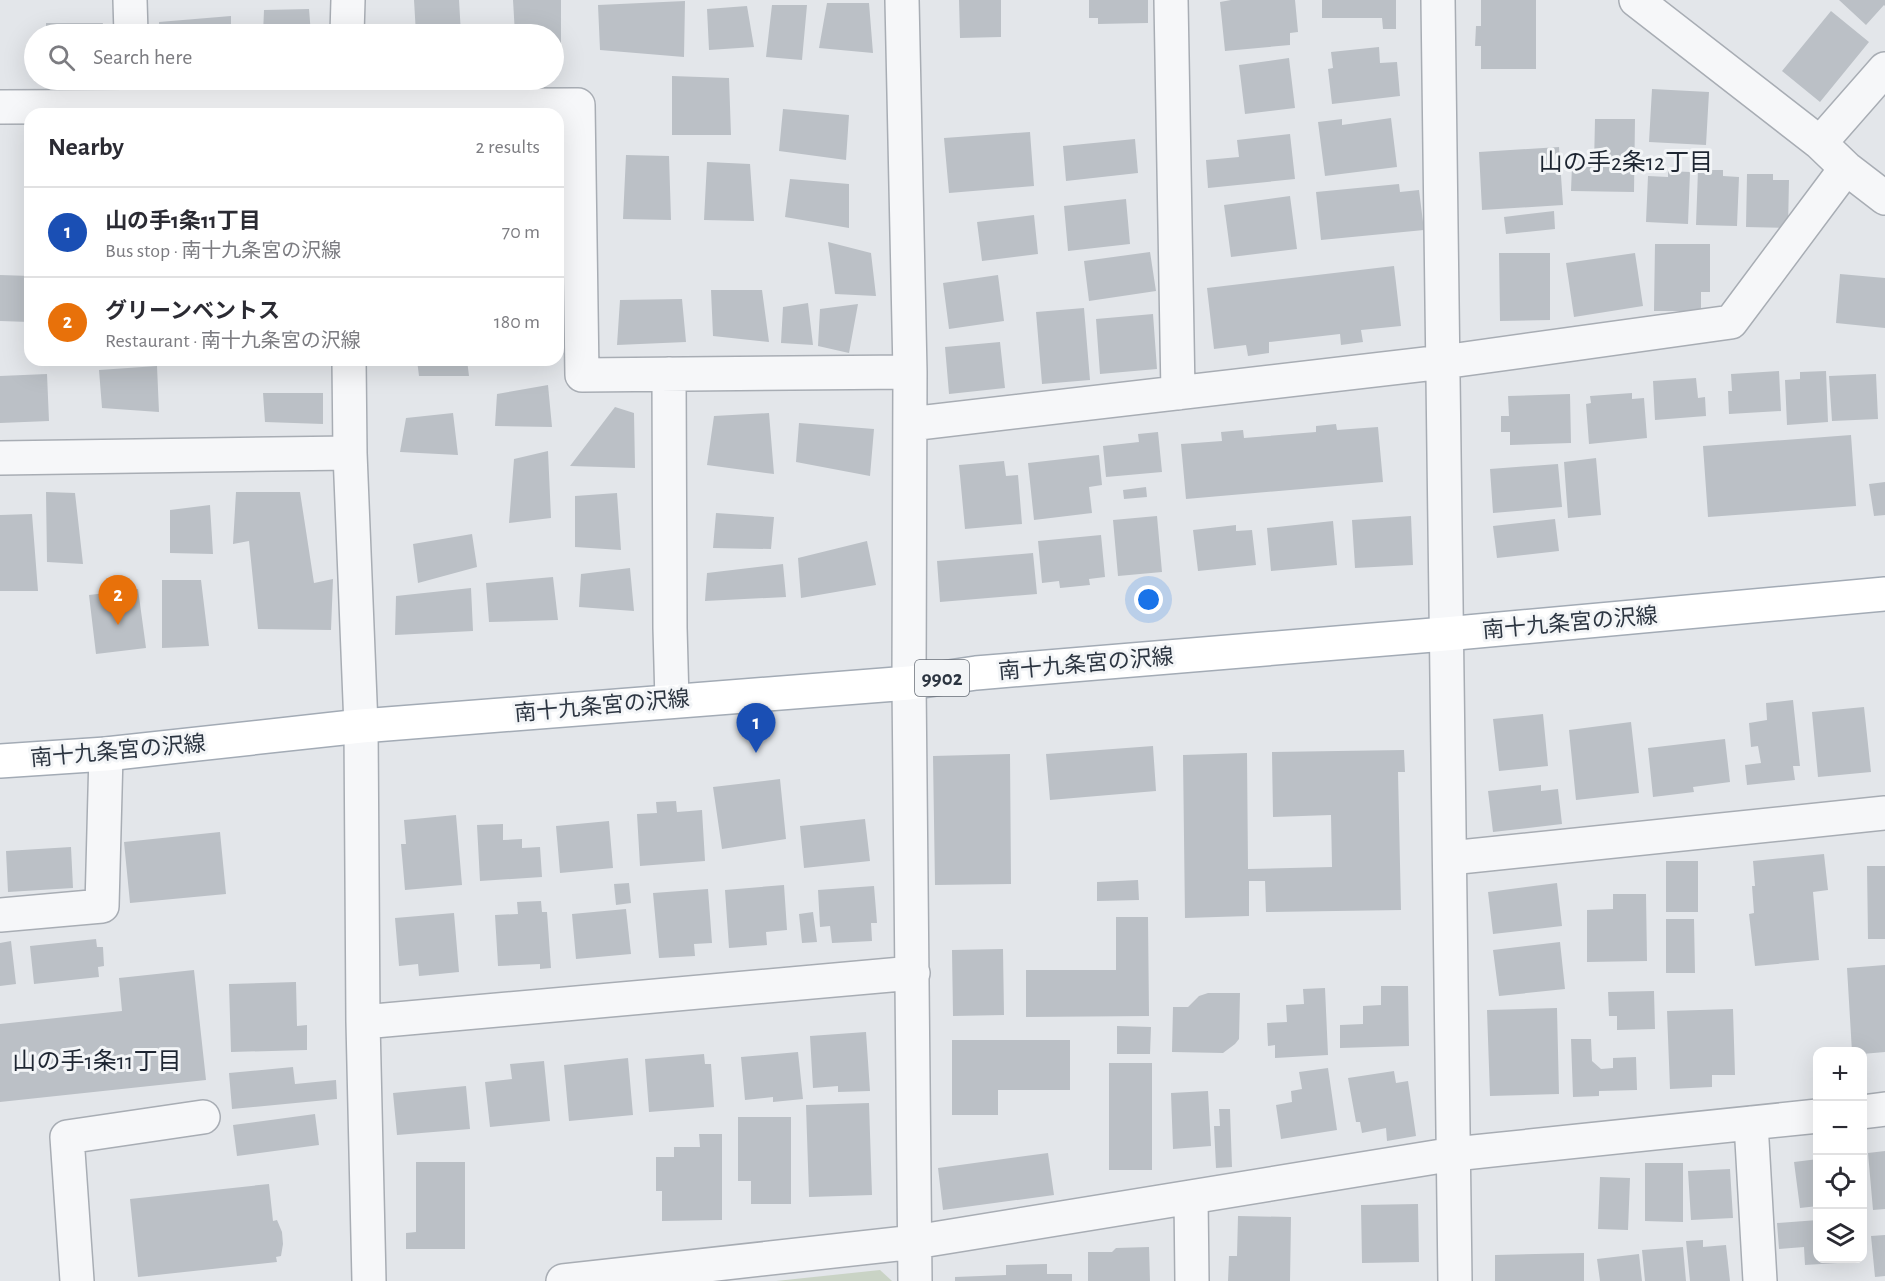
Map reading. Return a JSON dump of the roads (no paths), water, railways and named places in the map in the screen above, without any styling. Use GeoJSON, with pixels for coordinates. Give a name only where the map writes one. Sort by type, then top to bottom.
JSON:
{"type":"FeatureCollection","features":[{"type":"Feature","properties":{"kind":"main road","name":"南十九条宮の沢線"},"geometry":{"type":"LineString","coordinates":[[0,761],[106,754],[361,726],[909,683],[976,673],[1885,594]]}},
{"type":"Feature","properties":{"kind":"street"},"geometry":{"type":"LineString","coordinates":[[130,0],[131,24]]}},
{"type":"Feature","properties":{"kind":"street"},"geometry":{"type":"LineString","coordinates":[[347,24],[348,0]]}},
{"type":"Feature","properties":{"kind":"street"},"geometry":{"type":"LineString","coordinates":[[902,0],[910,372],[909,683],[915,1281]]}},
{"type":"Feature","properties":{"kind":"street"},"geometry":{"type":"LineString","coordinates":[[1171,0],[1178,393]]}},
{"type":"Feature","properties":{"kind":"street"},"geometry":{"type":"LineString","coordinates":[[1438,0],[1455,1281]]}},
{"type":"Feature","properties":{"kind":"street"},"geometry":{"type":"LineString","coordinates":[[1636,0],[1820,143],[1846,168],[1885,198]]}},
{"type":"Feature","properties":{"kind":"street"},"geometry":{"type":"LineString","coordinates":[[1820,143],[1885,69]]}},
{"type":"Feature","properties":{"kind":"street"},"geometry":{"type":"LineString","coordinates":[[0,107],[132,93],[578,105],[582,375],[910,372]]}},
{"type":"Feature","properties":{"kind":"street"},"geometry":{"type":"LineString","coordinates":[[910,424],[1443,362],[1731,322],[1846,168]]}},
{"type":"Feature","properties":{"kind":"street"},"geometry":{"type":"LineString","coordinates":[[349,366],[350,453],[361,726],[363,1022],[369,1281]]}},
{"type":"Feature","properties":{"kind":"street"},"geometry":{"type":"LineString","coordinates":[[669,374],[669,628],[672,701]]}},
{"type":"Feature","properties":{"kind":"street"},"geometry":{"type":"LineString","coordinates":[[0,458],[350,453]]}},
{"type":"Feature","properties":{"kind":"street"},"geometry":{"type":"LineString","coordinates":[[0,915],[102,906],[106,754]]}},
{"type":"Feature","properties":{"kind":"street"},"geometry":{"type":"LineString","coordinates":[[1450,858],[1885,813]]}},
{"type":"Feature","properties":{"kind":"street"},"geometry":{"type":"LineString","coordinates":[[363,1022],[913,973]]}},
{"type":"Feature","properties":{"kind":"street"},"geometry":{"type":"LineString","coordinates":[[1867,1111],[1885,1109]]}},
{"type":"Feature","properties":{"kind":"street"},"geometry":{"type":"LineString","coordinates":[[77,1281],[67,1137],[202,1117]]}},
{"type":"Feature","properties":{"kind":"street"},"geometry":{"type":"LineString","coordinates":[[575,1280],[915,1242],[1454,1154],[1813,1117]]}},
{"type":"Feature","properties":{"kind":"street"},"geometry":{"type":"LineString","coordinates":[[1751,1123],[1760,1281]]}},
{"type":"Feature","properties":{"kind":"street"},"geometry":{"type":"LineString","coordinates":[[1191,1197],[1192,1281]]}},
{"type":"Feature","properties":{"kind":"place","name":"グリーンベントス"},"geometry":{"type":"Point","coordinates":[118,625]}},
{"type":"Feature","properties":{"kind":"place","name":"山の手1条11丁目"},"geometry":{"type":"Point","coordinates":[756,753]}},
{"type":"Feature","properties":{"kind":"district","name":"山の手2条12丁目"},"geometry":{"type":"Point","coordinates":[1626,163]}},
{"type":"Feature","properties":{"kind":"district","name":"山の手1条11丁目"},"geometry":{"type":"Point","coordinates":[97,1062]}}]}
